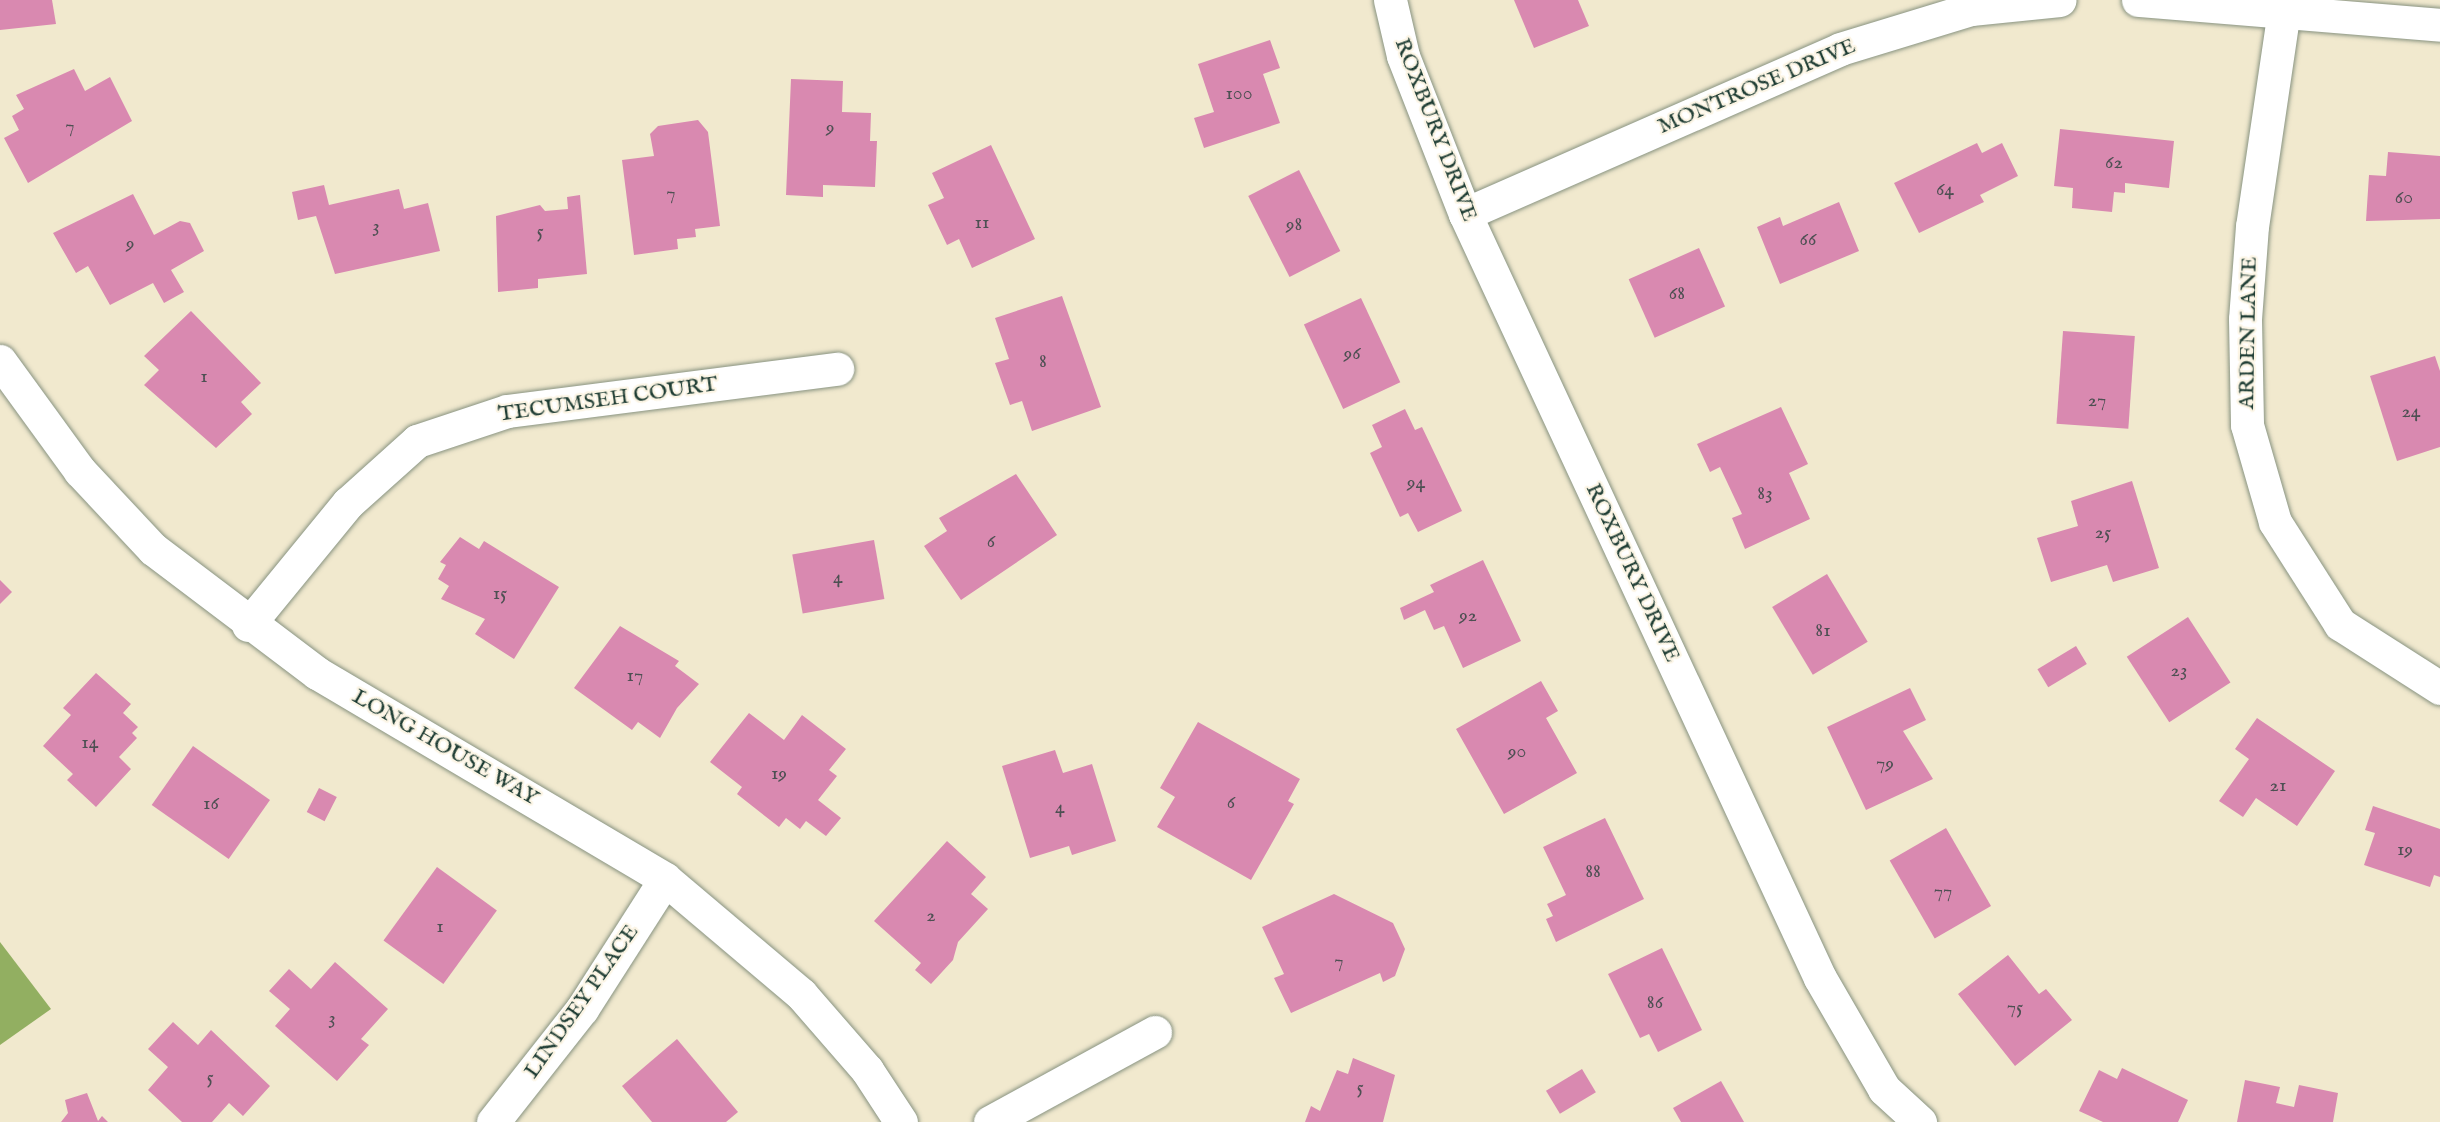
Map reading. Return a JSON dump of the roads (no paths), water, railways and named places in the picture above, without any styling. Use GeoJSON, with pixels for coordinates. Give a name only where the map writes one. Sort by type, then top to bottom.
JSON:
{"type":"FeatureCollection","features":[{"type":"Feature","properties":{"kind":"street","name":"ROXBURY DRIVE"},"geometry":{"type":"LineString","coordinates":[[1390,0],[1402,56],[1465,214],[1820,978],[1884,1089],[1920,1122]]}},
{"type":"Feature","properties":{"kind":"street","name":"MONTROSE DRIVE"},"geometry":{"type":"LineString","coordinates":[[1465,214],[1840,50],[1971,9],[2060,0]]}},
{"type":"Feature","properties":{"kind":"street"},"geometry":{"type":"LineString","coordinates":[[2138,0],[2284,10],[2440,25]]}},
{"type":"Feature","properties":{"kind":"street","name":"ARDEN LANE"},"geometry":{"type":"LineString","coordinates":[[2284,10],[2252,226],[2245,319],[2247,425],[2275,522],[2340,624],[2440,688]]}},
{"type":"Feature","properties":{"kind":"street","name":"TECUMSEH COURT"},"geometry":{"type":"LineString","coordinates":[[248,625],[348,503],[417,441],[507,411],[837,369]]}},
{"type":"Feature","properties":{"kind":"street","name":"LONG HOUSE WAY"},"geometry":{"type":"LineString","coordinates":[[5,380],[80,471],[153,549],[248,625],[317,673],[665,879],[801,993],[867,1070],[901,1122]]}},
{"type":"Feature","properties":{"kind":"street","name":"LINDSEY PLACE"},"geometry":{"type":"LineString","coordinates":[[493,1122],[582,1009],[665,879]]}},
{"type":"Feature","properties":{"kind":"street"},"geometry":{"type":"LineString","coordinates":[[990,1122],[1155,1032]]}}]}
